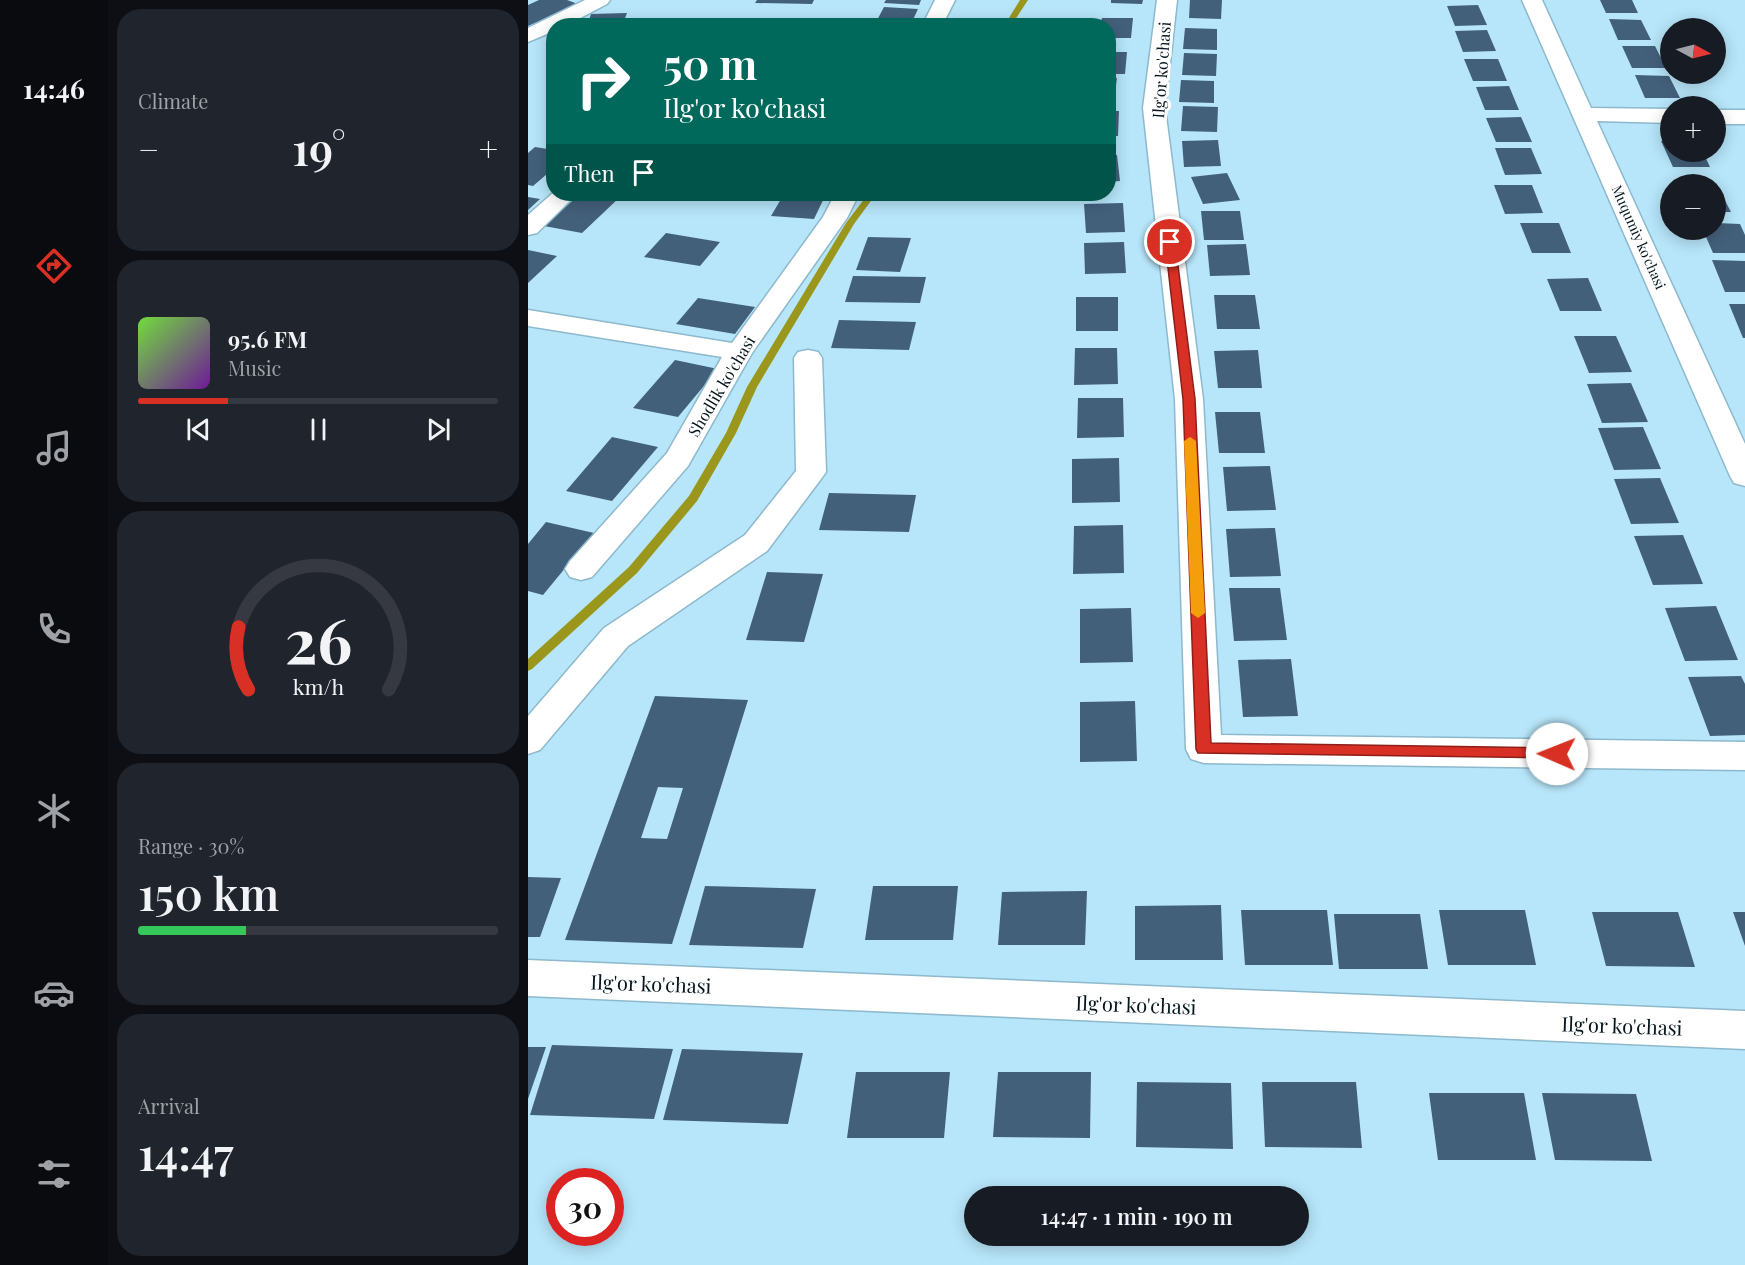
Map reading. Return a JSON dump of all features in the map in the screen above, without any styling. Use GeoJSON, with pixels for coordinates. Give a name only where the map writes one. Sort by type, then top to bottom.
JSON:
{"type":"FeatureCollection","features":[{"type":"Feature","properties":{"kind":"street"},"geometry":{"type":"LineString","coordinates":[[564,18],[600,0]]}},
{"type":"Feature","properties":{"kind":"street"},"geometry":{"type":"LineString","coordinates":[[936,18],[945,0]]}},
{"type":"Feature","properties":{"kind":"street","name":"Ilg'or ko'chasi"},"geometry":{"type":"LineString","coordinates":[[1167,0],[1154,108],[1189,399],[1204,749],[1745,756]]}},
{"type":"Feature","properties":{"kind":"street","name":"Muqumiy ko'chasi"},"geometry":{"type":"LineString","coordinates":[[1532,0],[1745,476]]}},
{"type":"Feature","properties":{"kind":"street"},"geometry":{"type":"LineString","coordinates":[[528,36],[546,27]]}},
{"type":"Feature","properties":{"kind":"street"},"geometry":{"type":"LineString","coordinates":[[1584,114],[1660,116]]}},
{"type":"Feature","properties":{"kind":"street"},"geometry":{"type":"LineString","coordinates":[[1726,117],[1745,117]]}},
{"type":"Feature","properties":{"kind":"street"},"geometry":{"type":"LineString","coordinates":[[528,228],[557,201]]}},
{"type":"Feature","properties":{"kind":"street","name":"Shodlik ko'chasi"},"geometry":{"type":"LineString","coordinates":[[581,569],[678,459],[739,352],[835,218],[844,201]]}},
{"type":"Feature","properties":{"kind":"street"},"geometry":{"type":"LineString","coordinates":[[528,318],[739,352]]}},
{"type":"Feature","properties":{"kind":"street"},"geometry":{"type":"LineString","coordinates":[[528,740],[616,637],[756,543],[811,472],[808,358]]}},
{"type":"Feature","properties":{"kind":"street","name":"Ilg'or ko'chasi"},"geometry":{"type":"LineString","coordinates":[[528,978],[1745,1030]]}},
{"type":"Feature","properties":{"kind":"building"},"geometry":{"type":"Polygon","coordinates":[[[539,0],[567,0],[578,4],[528,26],[528,5],[539,0]]]}},
{"type":"Feature","properties":{"kind":"building"},"geometry":{"type":"Polygon","coordinates":[[[757,0],[814,0],[812,4],[755,3],[757,0]]]}},
{"type":"Feature","properties":{"kind":"building"},"geometry":{"type":"Polygon","coordinates":[[[886,0],[921,0],[919,5],[884,3],[886,0]]]}},
{"type":"Feature","properties":{"kind":"building"},"geometry":{"type":"Polygon","coordinates":[[[1111,0],[1143,0],[1142,4],[1111,3],[1111,0]]]}},
{"type":"Feature","properties":{"kind":"building"},"geometry":{"type":"Polygon","coordinates":[[[1190,0],[1222,0],[1221,19],[1189,18],[1190,0]]]}},
{"type":"Feature","properties":{"kind":"building"},"geometry":{"type":"Polygon","coordinates":[[[1600,0],[1632,0],[1638,13],[1606,13],[1600,0]]]}},
{"type":"Feature","properties":{"kind":"building"},"geometry":{"type":"Polygon","coordinates":[[[1478,5],[1487,25],[1455,26],[1447,6],[1478,5]]]}},
{"type":"Feature","properties":{"kind":"building"},"geometry":{"type":"Polygon","coordinates":[[[884,7],[918,9],[914,18],[878,18],[884,7]]]}},
{"type":"Feature","properties":{"kind":"building"},"geometry":{"type":"Polygon","coordinates":[[[627,13],[625,18],[590,18],[591,14],[627,13]]]}},
{"type":"Feature","properties":{"kind":"building"},"geometry":{"type":"Polygon","coordinates":[[[1116,18],[1133,18],[1131,38],[1116,38],[1116,18]]]}},
{"type":"Feature","properties":{"kind":"building"},"geometry":{"type":"Polygon","coordinates":[[[1609,19],[1641,20],[1651,40],[1618,40],[1609,19]]]}},
{"type":"Feature","properties":{"kind":"building"},"geometry":{"type":"Polygon","coordinates":[[[1185,28],[1217,29],[1217,50],[1183,49],[1185,28]]]}},
{"type":"Feature","properties":{"kind":"building"},"geometry":{"type":"Polygon","coordinates":[[[1487,30],[1496,51],[1463,52],[1455,31],[1487,30]]]}},
{"type":"Feature","properties":{"kind":"building"},"geometry":{"type":"Polygon","coordinates":[[[1622,46],[1655,46],[1660,56],[1660,68],[1632,68],[1622,46]]]}},
{"type":"Feature","properties":{"kind":"building"},"geometry":{"type":"Polygon","coordinates":[[[1116,52],[1127,52],[1125,74],[1116,74],[1116,52]]]}},
{"type":"Feature","properties":{"kind":"building"},"geometry":{"type":"Polygon","coordinates":[[[1184,53],[1217,54],[1216,76],[1182,75],[1184,53]]]}},
{"type":"Feature","properties":{"kind":"building"},"geometry":{"type":"Polygon","coordinates":[[[1464,59],[1498,59],[1507,81],[1473,81],[1464,59]]]}},
{"type":"Feature","properties":{"kind":"building"},"geometry":{"type":"Polygon","coordinates":[[[1635,75],[1660,76],[1660,84],[1673,84],[1679,96],[1660,96],[1660,98],[1645,98],[1635,75]]]}},
{"type":"Feature","properties":{"kind":"building"},"geometry":{"type":"Polygon","coordinates":[[[1181,80],[1214,81],[1214,103],[1179,102],[1181,80]]]}},
{"type":"Feature","properties":{"kind":"building"},"geometry":{"type":"Polygon","coordinates":[[[1509,86],[1519,110],[1485,110],[1476,87],[1509,86]]]}},
{"type":"Feature","properties":{"kind":"building"},"geometry":{"type":"Polygon","coordinates":[[[1183,106],[1218,107],[1217,132],[1181,131],[1183,106]]]}},
{"type":"Feature","properties":{"kind":"building"},"geometry":{"type":"Polygon","coordinates":[[[1116,111],[1119,111],[1118,136],[1116,136],[1116,111]]]}},
{"type":"Feature","properties":{"kind":"building"},"geometry":{"type":"Polygon","coordinates":[[[1521,117],[1532,142],[1496,142],[1486,118],[1521,117]]]}},
{"type":"Feature","properties":{"kind":"building"},"geometry":{"type":"Polygon","coordinates":[[[1218,140],[1221,166],[1184,167],[1182,141],[1218,140]]]}},
{"type":"Feature","properties":{"kind":"building"},"geometry":{"type":"Polygon","coordinates":[[[535,147],[546,149],[546,175],[533,186],[528,185],[528,153],[535,147]]]}},
{"type":"Feature","properties":{"kind":"building"},"geometry":{"type":"Polygon","coordinates":[[[1495,148],[1531,148],[1542,174],[1505,175],[1495,148]]]}},
{"type":"Feature","properties":{"kind":"building"},"geometry":{"type":"Polygon","coordinates":[[[1116,155],[1117,155],[1120,181],[1116,181],[1116,155]]]}},
{"type":"Feature","properties":{"kind":"building"},"geometry":{"type":"Polygon","coordinates":[[[1671,162],[1708,162],[1710,167],[1673,167],[1671,162]]]}},
{"type":"Feature","properties":{"kind":"building"},"geometry":{"type":"Polygon","coordinates":[[[1227,173],[1240,200],[1203,204],[1191,177],[1227,173]]]}},
{"type":"Feature","properties":{"kind":"building"},"geometry":{"type":"Polygon","coordinates":[[[1494,185],[1532,185],[1543,213],[1505,214],[1494,185]]]}},
{"type":"Feature","properties":{"kind":"building"},"geometry":{"type":"Polygon","coordinates":[[[528,197],[540,199],[528,210],[528,197]]]}},
{"type":"Feature","properties":{"kind":"building"},"geometry":{"type":"Polygon","coordinates":[[[572,201],[616,201],[582,233],[544,226],[572,201]]]}},
{"type":"Feature","properties":{"kind":"building"},"geometry":{"type":"Polygon","coordinates":[[[780,201],[823,201],[814,219],[771,216],[780,201]]]}},
{"type":"Feature","properties":{"kind":"building"},"geometry":{"type":"Polygon","coordinates":[[[1726,202],[1731,212],[1726,212],[1726,202]]]}},
{"type":"Feature","properties":{"kind":"building"},"geometry":{"type":"Polygon","coordinates":[[[1123,203],[1125,232],[1086,233],[1084,204],[1123,203]]]}},
{"type":"Feature","properties":{"kind":"building"},"geometry":{"type":"Polygon","coordinates":[[[1201,211],[1240,211],[1244,240],[1204,240],[1201,211]]]}},
{"type":"Feature","properties":{"kind":"building"},"geometry":{"type":"Polygon","coordinates":[[[1520,223],[1559,223],[1571,253],[1532,253],[1520,223]]]}},
{"type":"Feature","properties":{"kind":"building"},"geometry":{"type":"Polygon","coordinates":[[[1726,223],[1740,224],[1745,235],[1745,253],[1713,253],[1707,240],[1726,240],[1726,223]]]}},
{"type":"Feature","properties":{"kind":"building"},"geometry":{"type":"Polygon","coordinates":[[[666,233],[720,242],[700,266],[644,257],[666,233]]]}},
{"type":"Feature","properties":{"kind":"building"},"geometry":{"type":"Polygon","coordinates":[[[868,237],[911,238],[900,272],[856,270],[868,237]]]}},
{"type":"Feature","properties":{"kind":"building"},"geometry":{"type":"Polygon","coordinates":[[[1124,242],[1126,273],[1085,274],[1084,243],[1124,242]]]}},
{"type":"Feature","properties":{"kind":"building"},"geometry":{"type":"Polygon","coordinates":[[[1246,244],[1250,275],[1210,276],[1207,245],[1246,244]]]}},
{"type":"Feature","properties":{"kind":"building"},"geometry":{"type":"Polygon","coordinates":[[[528,250],[557,256],[528,283],[528,250]]]}},
{"type":"Feature","properties":{"kind":"building"},"geometry":{"type":"Polygon","coordinates":[[[1712,260],[1745,261],[1745,292],[1725,292],[1712,260]]]}},
{"type":"Feature","properties":{"kind":"building"},"geometry":{"type":"Polygon","coordinates":[[[853,276],[926,277],[920,303],[845,302],[853,276]]]}},
{"type":"Feature","properties":{"kind":"building"},"geometry":{"type":"Polygon","coordinates":[[[1588,278],[1602,311],[1560,311],[1547,279],[1588,278]]]}},
{"type":"Feature","properties":{"kind":"building"},"geometry":{"type":"Polygon","coordinates":[[[1214,295],[1255,295],[1260,329],[1217,329],[1214,295]]]}},
{"type":"Feature","properties":{"kind":"building"},"geometry":{"type":"Polygon","coordinates":[[[1076,297],[1118,297],[1118,331],[1076,331],[1076,297]]]}},
{"type":"Feature","properties":{"kind":"building"},"geometry":{"type":"Polygon","coordinates":[[[698,298],[755,307],[735,334],[676,324],[698,298]]]}},
{"type":"Feature","properties":{"kind":"building"},"geometry":{"type":"Polygon","coordinates":[[[1729,304],[1745,304],[1745,338],[1743,338],[1729,304]]]}},
{"type":"Feature","properties":{"kind":"building"},"geometry":{"type":"Polygon","coordinates":[[[839,320],[916,322],[909,350],[831,348],[839,320]]]}},
{"type":"Feature","properties":{"kind":"building"},"geometry":{"type":"Polygon","coordinates":[[[1574,336],[1616,336],[1632,372],[1589,373],[1574,336]]]}},
{"type":"Feature","properties":{"kind":"building"},"geometry":{"type":"Polygon","coordinates":[[[1075,348],[1117,348],[1118,384],[1074,385],[1075,348]]]}},
{"type":"Feature","properties":{"kind":"building"},"geometry":{"type":"Polygon","coordinates":[[[1258,350],[1262,388],[1218,388],[1214,351],[1258,350]]]}},
{"type":"Feature","properties":{"kind":"building"},"geometry":{"type":"Polygon","coordinates":[[[675,360],[718,369],[678,417],[633,408],[675,360]]]}},
{"type":"Feature","properties":{"kind":"building"},"geometry":{"type":"Polygon","coordinates":[[[1631,383],[1648,422],[1602,423],[1587,384],[1631,383]]]}},
{"type":"Feature","properties":{"kind":"building"},"geometry":{"type":"Polygon","coordinates":[[[1078,398],[1123,398],[1124,437],[1077,438],[1078,398]]]}},
{"type":"Feature","properties":{"kind":"building"},"geometry":{"type":"Polygon","coordinates":[[[1215,412],[1260,412],[1265,453],[1219,453],[1215,412]]]}},
{"type":"Feature","properties":{"kind":"building"},"geometry":{"type":"Polygon","coordinates":[[[1643,427],[1661,469],[1614,470],[1598,428],[1643,427]]]}},
{"type":"Feature","properties":{"kind":"building"},"geometry":{"type":"Polygon","coordinates":[[[612,437],[658,447],[612,501],[566,491],[612,437]]]}},
{"type":"Feature","properties":{"kind":"building"},"geometry":{"type":"Polygon","coordinates":[[[1119,458],[1120,502],[1072,503],[1072,459],[1119,458]]]}},
{"type":"Feature","properties":{"kind":"building"},"geometry":{"type":"Polygon","coordinates":[[[1270,466],[1276,510],[1227,511],[1223,467],[1270,466]]]}},
{"type":"Feature","properties":{"kind":"building"},"geometry":{"type":"Polygon","coordinates":[[[1660,478],[1679,523],[1631,524],[1614,479],[1660,478]]]}},
{"type":"Feature","properties":{"kind":"building"},"geometry":{"type":"Polygon","coordinates":[[[829,493],[916,495],[909,532],[819,530],[829,493]]]}},
{"type":"Feature","properties":{"kind":"building"},"geometry":{"type":"Polygon","coordinates":[[[546,522],[594,533],[543,595],[528,591],[528,544],[546,522]]]}},
{"type":"Feature","properties":{"kind":"building"},"geometry":{"type":"Polygon","coordinates":[[[1123,525],[1124,573],[1073,574],[1074,526],[1123,525]]]}},
{"type":"Feature","properties":{"kind":"building"},"geometry":{"type":"Polygon","coordinates":[[[1275,528],[1281,576],[1230,577],[1226,529],[1275,528]]]}},
{"type":"Feature","properties":{"kind":"building"},"geometry":{"type":"Polygon","coordinates":[[[1683,535],[1703,584],[1653,585],[1634,536],[1683,535]]]}},
{"type":"Feature","properties":{"kind":"building"},"geometry":{"type":"Polygon","coordinates":[[[767,572],[823,574],[804,642],[746,640],[767,572]]]}},
{"type":"Feature","properties":{"kind":"building"},"geometry":{"type":"Polygon","coordinates":[[[1229,588],[1280,588],[1287,640],[1234,641],[1229,588]]]}},
{"type":"Feature","properties":{"kind":"building"},"geometry":{"type":"Polygon","coordinates":[[[1716,606],[1738,660],[1685,661],[1665,608],[1716,606]]]}},
{"type":"Feature","properties":{"kind":"building"},"geometry":{"type":"Polygon","coordinates":[[[1131,608],[1133,662],[1080,663],[1080,609],[1131,608]]]}},
{"type":"Feature","properties":{"kind":"building"},"geometry":{"type":"Polygon","coordinates":[[[1291,659],[1298,716],[1243,717],[1238,660],[1291,659]]]}},
{"type":"Feature","properties":{"kind":"building"},"geometry":{"type":"Polygon","coordinates":[[[1741,676],[1745,684],[1745,735],[1710,736],[1688,677],[1741,676]]]}},
{"type":"Feature","properties":{"kind":"building"},"geometry":{"type":"Polygon","coordinates":[[[655,696],[748,700],[672,944],[565,940],[655,696]],[[658,787],[641,838],[667,839],[683,788],[658,787]]]}},
{"type":"Feature","properties":{"kind":"building"},"geometry":{"type":"Polygon","coordinates":[[[1135,701],[1137,761],[1080,762],[1080,702],[1135,701]]]}},
{"type":"Feature","properties":{"kind":"building"},"geometry":{"type":"Polygon","coordinates":[[[528,877],[561,878],[540,937],[528,937],[528,877]]]}},
{"type":"Feature","properties":{"kind":"building"},"geometry":{"type":"Polygon","coordinates":[[[705,886],[816,889],[803,948],[689,945],[705,886]]]}},
{"type":"Feature","properties":{"kind":"building"},"geometry":{"type":"Polygon","coordinates":[[[873,886],[958,886],[953,940],[865,940],[873,886]]]}},
{"type":"Feature","properties":{"kind":"building"},"geometry":{"type":"Polygon","coordinates":[[[1087,891],[1085,945],[998,945],[1002,892],[1087,891]]]}},
{"type":"Feature","properties":{"kind":"building"},"geometry":{"type":"Polygon","coordinates":[[[1221,905],[1223,960],[1135,960],[1135,906],[1221,905]]]}},
{"type":"Feature","properties":{"kind":"building"},"geometry":{"type":"Polygon","coordinates":[[[1241,910],[1327,910],[1333,965],[1245,965],[1241,910]]]}},
{"type":"Feature","properties":{"kind":"building"},"geometry":{"type":"Polygon","coordinates":[[[1439,910],[1525,910],[1536,965],[1448,965],[1439,910]]]}},
{"type":"Feature","properties":{"kind":"building"},"geometry":{"type":"Polygon","coordinates":[[[1592,912],[1678,912],[1695,967],[1606,966],[1592,912]]]}},
{"type":"Feature","properties":{"kind":"building"},"geometry":{"type":"Polygon","coordinates":[[[1733,912],[1745,912],[1745,946],[1733,912]]]}},
{"type":"Feature","properties":{"kind":"building"},"geometry":{"type":"Polygon","coordinates":[[[1334,914],[1420,914],[1428,969],[1339,969],[1334,914]]]}},
{"type":"Feature","properties":{"kind":"building"},"geometry":{"type":"Polygon","coordinates":[[[552,1045],[673,1049],[654,1119],[530,1115],[552,1045]]]}},
{"type":"Feature","properties":{"kind":"building"},"geometry":{"type":"Polygon","coordinates":[[[528,1047],[546,1047],[528,1099],[528,1047]]]}},
{"type":"Feature","properties":{"kind":"building"},"geometry":{"type":"Polygon","coordinates":[[[682,1049],[803,1053],[788,1124],[663,1120],[682,1049]]]}},
{"type":"Feature","properties":{"kind":"building"},"geometry":{"type":"Polygon","coordinates":[[[856,1072],[950,1072],[944,1138],[847,1138],[856,1072]]]}},
{"type":"Feature","properties":{"kind":"building"},"geometry":{"type":"Polygon","coordinates":[[[998,1072],[1091,1072],[1090,1138],[993,1137],[998,1072]]]}},
{"type":"Feature","properties":{"kind":"building"},"geometry":{"type":"Polygon","coordinates":[[[1137,1082],[1231,1083],[1233,1149],[1136,1147],[1137,1082]]]}},
{"type":"Feature","properties":{"kind":"building"},"geometry":{"type":"Polygon","coordinates":[[[1262,1082],[1356,1082],[1362,1148],[1265,1147],[1262,1082]]]}},
{"type":"Feature","properties":{"kind":"building"},"geometry":{"type":"Polygon","coordinates":[[[1429,1093],[1524,1093],[1536,1160],[1438,1160],[1429,1093]]]}},
{"type":"Feature","properties":{"kind":"building"},"geometry":{"type":"Polygon","coordinates":[[[1542,1093],[1636,1094],[1652,1161],[1555,1160],[1542,1093]]]}},
{"type":"Feature","properties":{"kind":"waterway"},"geometry":{"type":"LineString","coordinates":[[1012,18],[1024,0]]}},
{"type":"Feature","properties":{"kind":"waterway"},"geometry":{"type":"LineString","coordinates":[[528,666],[633,570],[693,498],[731,433],[752,387],[850,223],[867,201]]}},
{"type":"Feature","properties":{"kind":"slow traffic"},"geometry":{"type":"LineString","coordinates":[[1190,441],[1198,613]]}},
{"type":"Feature","properties":{"kind":"route"},"geometry":{"type":"LineString","coordinates":[[1170,242],[1189,399],[1204,749],[1557,754]]}}]}
